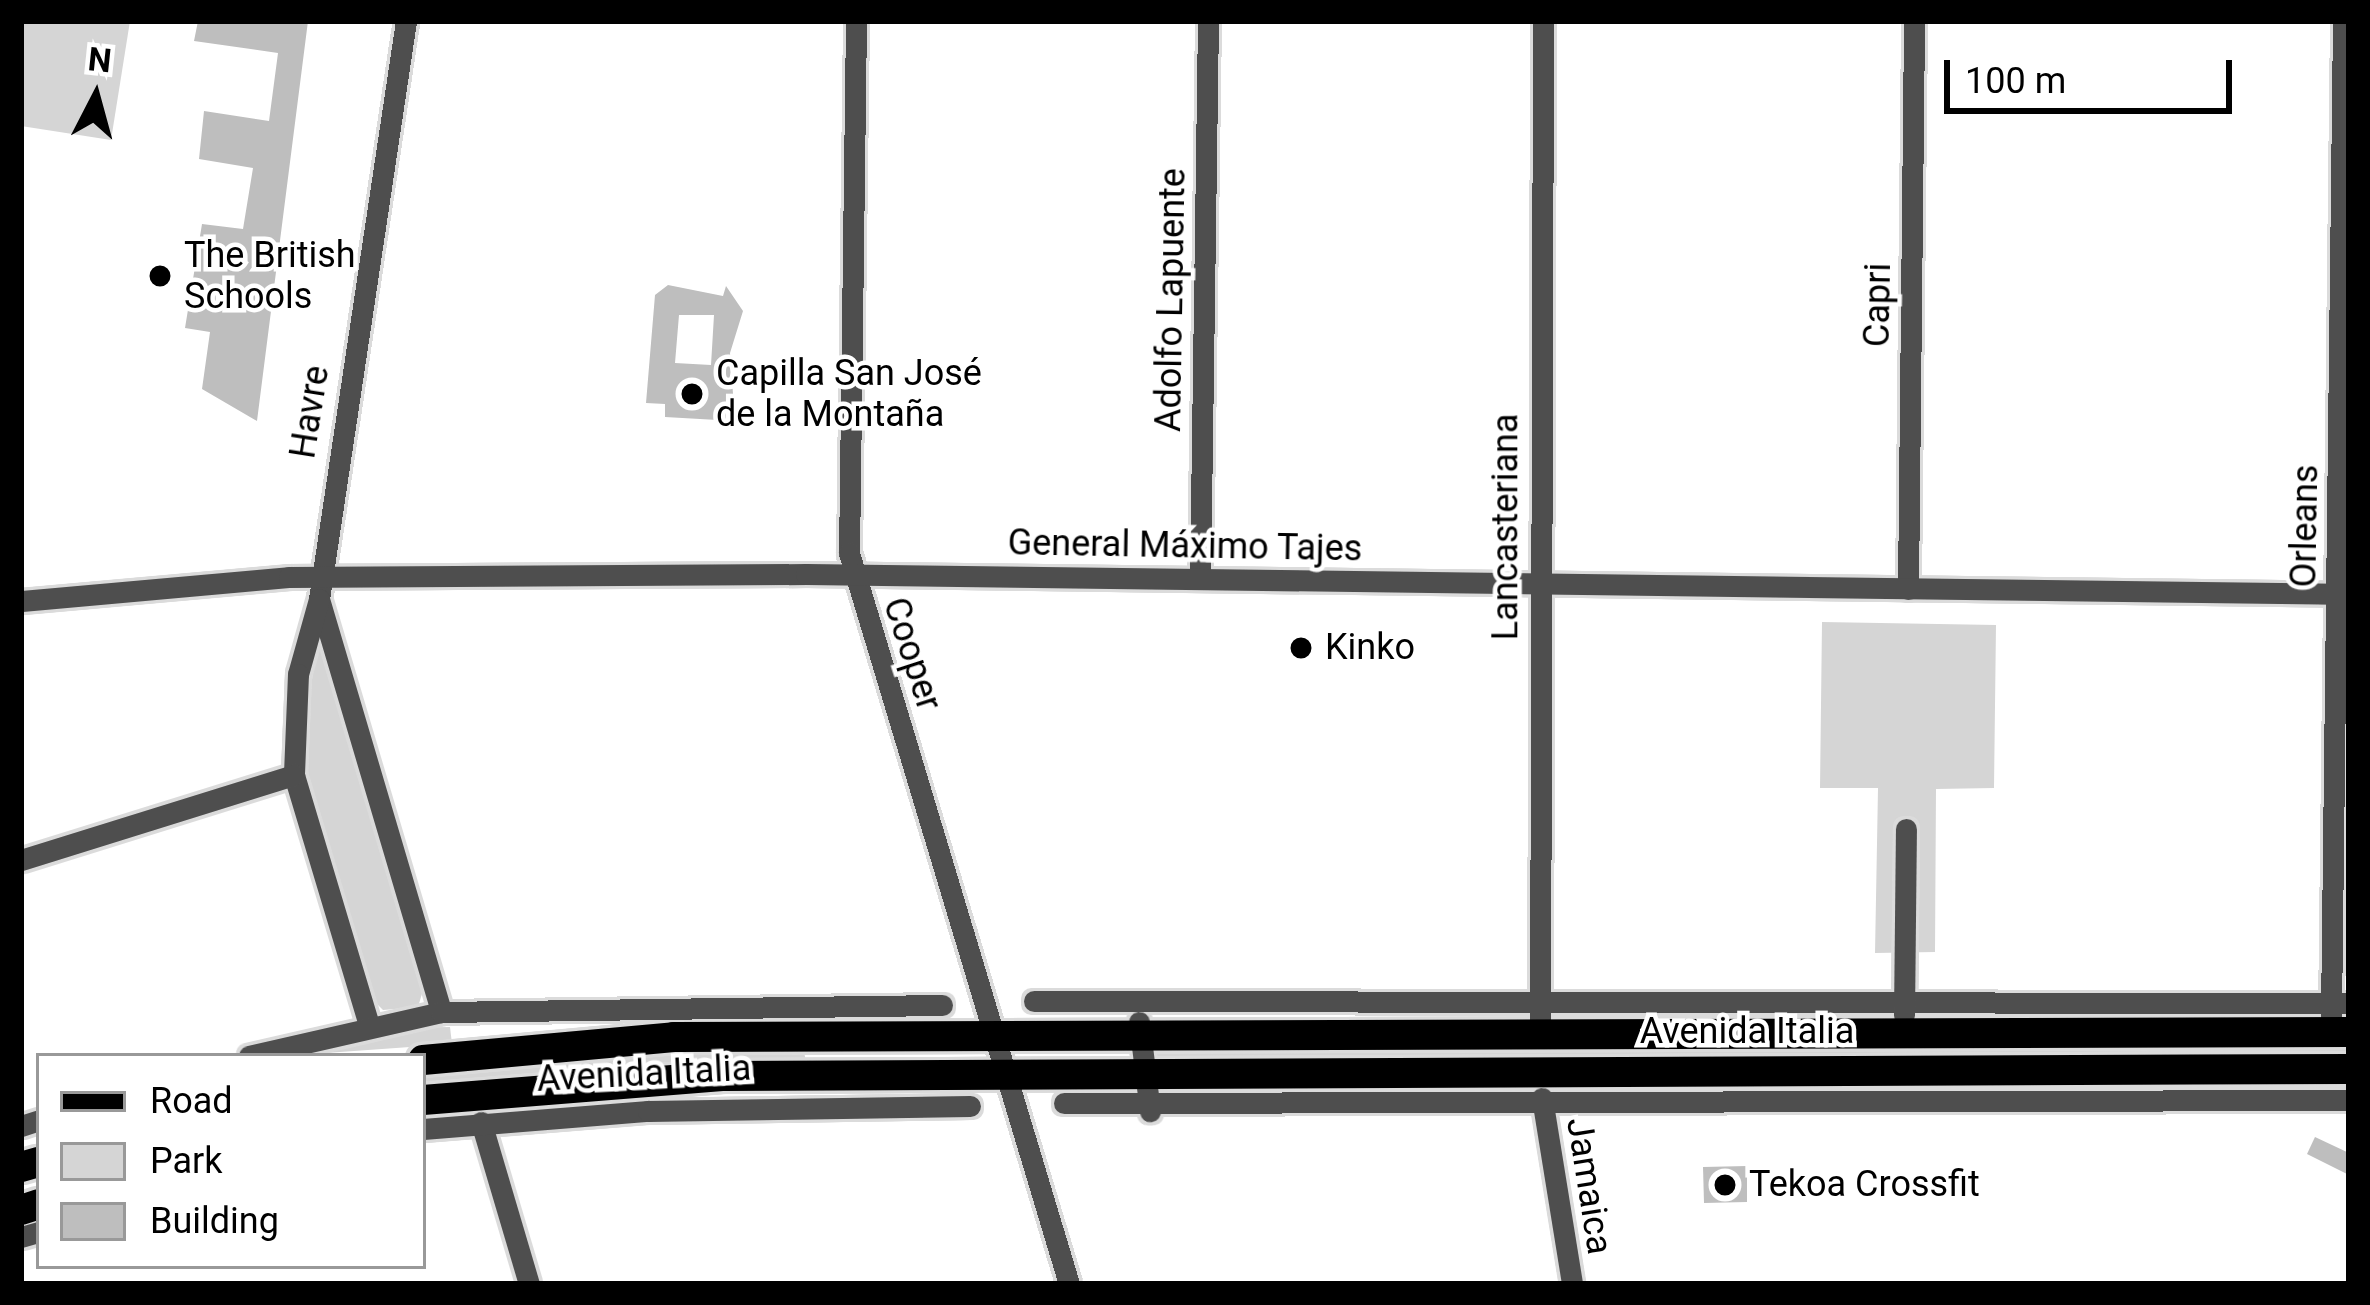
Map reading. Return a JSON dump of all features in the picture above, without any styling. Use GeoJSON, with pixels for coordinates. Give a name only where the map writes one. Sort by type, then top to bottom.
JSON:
{"type":"FeatureCollection","features":[{"type":"Feature","properties":{"kind":"main road","name":"Avenida Italia"},"geometry":{"type":"LineString","coordinates":[[426,1059],[609,1028],[674,1026],[815,1036],[870,1023],[998,1034],[1278,1036],[1539,1017],[2340,1017]]}},
{"type":"Feature","properties":{"kind":"main road"},"geometry":{"type":"LineString","coordinates":[[826,1077],[887,1060],[986,1057],[998,1034]]}},
{"type":"Feature","properties":{"kind":"main road"},"geometry":{"type":"LineString","coordinates":[[1009,1076],[1020,1057],[1140,1034]]}},
{"type":"Feature","properties":{"kind":"main road","name":"Avenida Italia"},"geometry":{"type":"LineString","coordinates":[[426,1100],[643,1079],[826,1077],[869,1090],[1009,1076],[2349,1069]]}},
{"type":"Feature","properties":{"kind":"street","name":"Havre"},"geometry":{"type":"LineString","coordinates":[[368,1021],[294,775],[298,674],[319,588],[406,21]]}},
{"type":"Feature","properties":{"kind":"street","name":"Cooper"},"geometry":{"type":"LineString","coordinates":[[856,21],[854,575],[998,1034],[1069,1284]]}},
{"type":"Feature","properties":{"kind":"street","name":"Adolfo Lapuente"},"geometry":{"type":"LineString","coordinates":[[1200,579],[1208,21]]}},
{"type":"Feature","properties":{"kind":"street","name":"Lancasteriana"},"geometry":{"type":"LineString","coordinates":[[1539,1017],[1544,21]]}},
{"type":"Feature","properties":{"kind":"street","name":"Capri"},"geometry":{"type":"LineString","coordinates":[[1908,590],[1914,21]]}},
{"type":"Feature","properties":{"kind":"street","name":"Orleans"},"geometry":{"type":"LineString","coordinates":[[2340,1017],[2343,21]]}},
{"type":"Feature","properties":{"kind":"street","name":"General Máximo Tajes"},"geometry":{"type":"LineString","coordinates":[[21,601],[319,588],[854,575],[2343,594]]}},
{"type":"Feature","properties":{"kind":"street","name":"Havre"},"geometry":{"type":"LineString","coordinates":[[319,588],[441,1012]]}},
{"type":"Feature","properties":{"kind":"street"},"geometry":{"type":"LineString","coordinates":[[21,860],[294,775]]}},
{"type":"Feature","properties":{"kind":"street"},"geometry":{"type":"LineString","coordinates":[[1904,1017],[1906,829]]}},
{"type":"Feature","properties":{"kind":"street","name":"Avenida Italia"},"geometry":{"type":"LineString","coordinates":[[1034,1001],[1275,1001],[1539,1017]]}},
{"type":"Feature","properties":{"kind":"street"},"geometry":{"type":"LineString","coordinates":[[1090,1001],[1094,1033]]}},
{"type":"Feature","properties":{"kind":"street"},"geometry":{"type":"LineString","coordinates":[[1136,1001],[1150,1111]]}},
{"type":"Feature","properties":{"kind":"street"},"geometry":{"type":"LineString","coordinates":[[1215,1001],[1217,1036]]}},
{"type":"Feature","properties":{"kind":"street"},"geometry":{"type":"LineString","coordinates":[[1275,1001],[1278,1036]]}},
{"type":"Feature","properties":{"kind":"street","name":"Avenida Italia"},"geometry":{"type":"LineString","coordinates":[[674,1026],[870,1023],[942,1005]]}},
{"type":"Feature","properties":{"kind":"street","name":"Avenida Italia"},"geometry":{"type":"LineString","coordinates":[[259,1053],[368,1021],[441,1012],[609,1028]]}},
{"type":"Feature","properties":{"kind":"street"},"geometry":{"type":"LineString","coordinates":[[815,1036],[826,1077]]}},
{"type":"Feature","properties":{"kind":"street","name":"Avenida Italia"},"geometry":{"type":"LineString","coordinates":[[426,1129],[869,1090],[970,1106]]}},
{"type":"Feature","properties":{"kind":"street","name":"Avenida Italia"},"geometry":{"type":"LineString","coordinates":[[1064,1103],[1150,1111],[1542,1098],[2349,1100]]}},
{"type":"Feature","properties":{"kind":"street","name":"Jamaica"},"geometry":{"type":"LineString","coordinates":[[1542,1098],[1572,1284]]}},
{"type":"Feature","properties":{"kind":"street"},"geometry":{"type":"LineString","coordinates":[[481,1122],[529,1284]]}},
{"type":"Feature","properties":{"kind":"green space"},"geometry":{"type":"Polygon","coordinates":[[[21,21],[130,21],[111,140],[21,126],[21,21]]]}},
{"type":"Feature","properties":{"kind":"green space"},"geometry":{"type":"Polygon","coordinates":[[[1822,622],[1996,625],[1994,788],[1936,789],[1935,952],[1875,953],[1878,788],[1820,788],[1822,622]]]}},
{"type":"Feature","properties":{"kind":"green space"},"geometry":{"type":"Polygon","coordinates":[[[317,627],[424,987],[418,1007],[383,1010],[371,998],[303,774],[317,627]]]}},
{"type":"Feature","properties":{"kind":"green space"},"geometry":{"type":"Polygon","coordinates":[[[450,1027],[452,1044],[294,1053],[377,1028],[450,1027]]]}},
{"type":"Feature","properties":{"kind":"green space"},"geometry":{"type":"Polygon","coordinates":[[[2349,1041],[2349,1059],[1151,1058],[1153,1050],[2349,1041]]]}},
{"type":"Feature","properties":{"kind":"green space"},"geometry":{"type":"Polygon","coordinates":[[[803,1048],[806,1061],[426,1089],[426,1071],[566,1054],[803,1048]]]}},
{"type":"Feature","properties":{"kind":"building"},"geometry":{"type":"Polygon","coordinates":[[[198,21],[308,21],[257,421],[202,389],[210,332],[185,328],[202,224],[243,229],[253,168],[199,159],[204,111],[269,121],[278,53],[194,41],[198,21]]]}},
{"type":"Feature","properties":{"kind":"building"},"geometry":{"type":"Polygon","coordinates":[[[668,285],[723,296],[726,286],[743,311],[730,353],[735,421],[665,417],[665,404],[646,403],[655,295],[668,285]],[[679,315],[675,363],[711,365],[714,315],[679,315]]]}},
{"type":"Feature","properties":{"kind":"building"},"geometry":{"type":"Polygon","coordinates":[[[2315,1137],[2349,1153],[2349,1175],[2307,1154],[2315,1137]]]}},
{"type":"Feature","properties":{"kind":"building","name":"Tekoa Crossfit"},"geometry":{"type":"Polygon","coordinates":[[[1747,1166],[1747,1202],[1704,1203],[1703,1167],[1747,1166]]]}},
{"type":"Feature","properties":{"kind":"place","name":"The British Schools"},"geometry":{"type":"Point","coordinates":[160,276]}},
{"type":"Feature","properties":{"kind":"place","name":"Capilla San José de la Montaña"},"geometry":{"type":"Point","coordinates":[692,394]}},
{"type":"Feature","properties":{"kind":"place","name":"Kinko"},"geometry":{"type":"Point","coordinates":[1301,648]}},
{"type":"Feature","properties":{"kind":"place","name":"Tekoa Crossfit"},"geometry":{"type":"Point","coordinates":[1725,1185]}}]}
